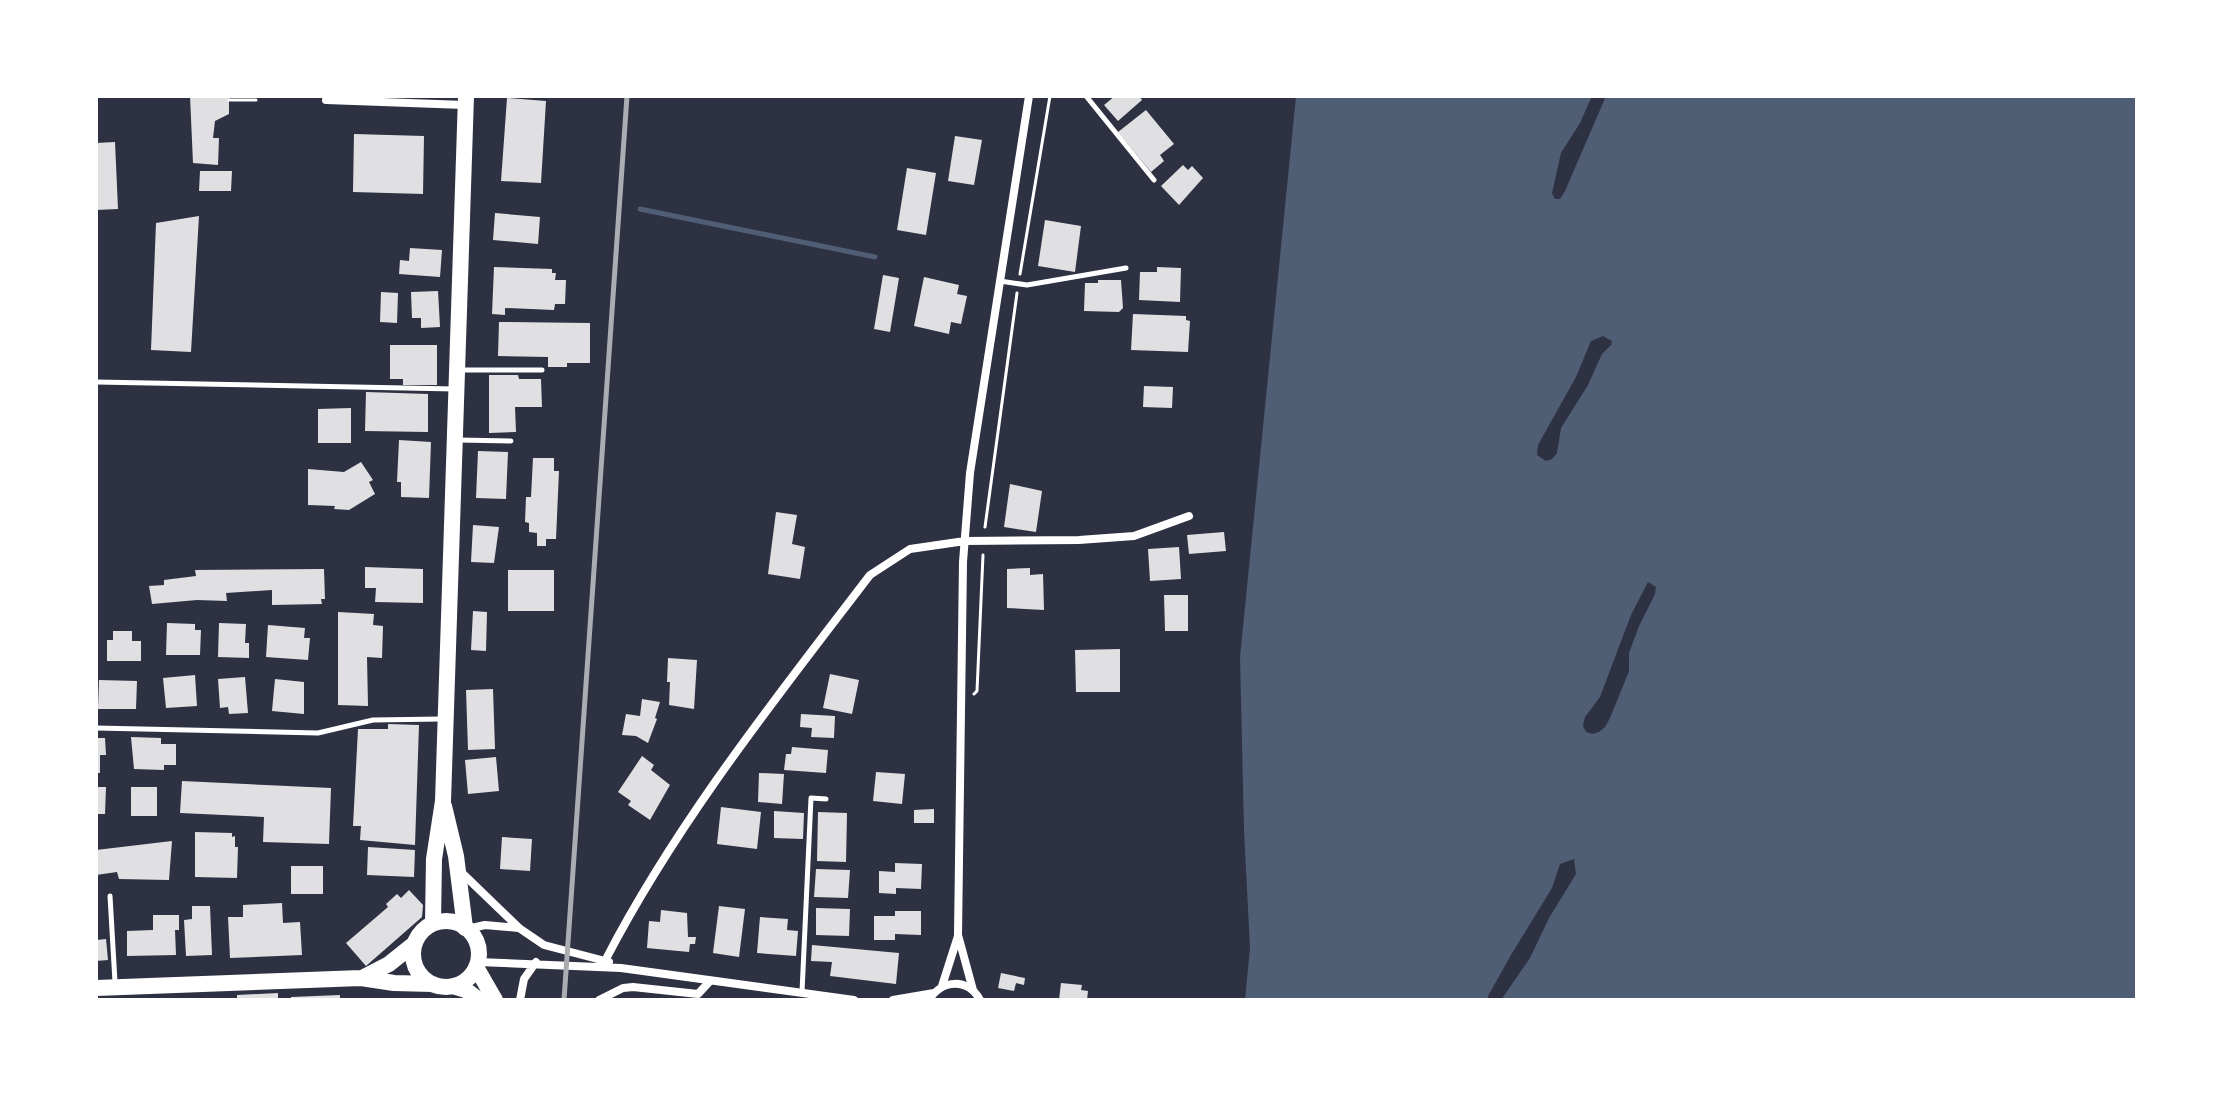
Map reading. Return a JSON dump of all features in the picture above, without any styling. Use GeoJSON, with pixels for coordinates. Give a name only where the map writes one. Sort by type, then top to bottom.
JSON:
{"type":"FeatureCollection","features":[{"type":"Feature","properties":{"kind":"main road"},"geometry":{"type":"LineString","coordinates":[[433,923],[434,859],[443,801],[465,100]]}},
{"type":"Feature","properties":{"kind":"main road"},"geometry":{"type":"LineString","coordinates":[[443,801],[466,928],[477,944],[477,964],[495,1000]]}},
{"type":"Feature","properties":{"kind":"main road"},"geometry":{"type":"LineString","coordinates":[[433,984],[418,972],[413,954],[419,934],[433,923],[450,921],[466,928]]}},
{"type":"Feature","properties":{"kind":"main road"},"geometry":{"type":"LineString","coordinates":[[361,978],[389,964],[414,944]]}},
{"type":"Feature","properties":{"kind":"main road"},"geometry":{"type":"LineString","coordinates":[[453,986],[465,981],[477,964]]}},
{"type":"Feature","properties":{"kind":"main road"},"geometry":{"type":"LineString","coordinates":[[96,988],[361,978],[453,986],[466,990],[479,1000]]}},
{"type":"Feature","properties":{"kind":"street"},"geometry":{"type":"LineString","coordinates":[[981,1000],[973,990],[958,935],[965,541],[972,460],[1029,96]]}},
{"type":"Feature","properties":{"kind":"street"},"geometry":{"type":"LineString","coordinates":[[326,100],[465,100]]}},
{"type":"Feature","properties":{"kind":"street"},"geometry":{"type":"LineString","coordinates":[[606,959],[629,912],[720,777],[870,575],[910,549],[965,541],[1134,536],[1189,516]]}},
{"type":"Feature","properties":{"kind":"street"},"geometry":{"type":"LineString","coordinates":[[457,867],[519,928],[544,945],[606,959],[621,968]]}},
{"type":"Feature","properties":{"kind":"street"},"geometry":{"type":"LineString","coordinates":[[466,928],[485,925],[519,928]]}},
{"type":"Feature","properties":{"kind":"street"},"geometry":{"type":"LineString","coordinates":[[893,1000],[932,996],[942,986],[958,935]]}},
{"type":"Feature","properties":{"kind":"street"},"geometry":{"type":"LineString","coordinates":[[477,964],[536,962],[621,968],[854,1000]]}},
{"type":"Feature","properties":{"kind":"street"},"geometry":{"type":"LineString","coordinates":[[520,1000],[524,979],[536,962]]}},
{"type":"Feature","properties":{"kind":"street"},"geometry":{"type":"LineString","coordinates":[[599,1000],[633,987],[698,994],[710,981]]}},
{"type":"Feature","properties":{"kind":"street"},"geometry":{"type":"LineString","coordinates":[[942,986],[958,983],[973,990]]}},
{"type":"Feature","properties":{"kind":"lane"},"geometry":{"type":"LineString","coordinates":[[1086,96],[1154,180]]}},
{"type":"Feature","properties":{"kind":"lane"},"geometry":{"type":"LineString","coordinates":[[999,281],[1040,283],[1126,268]]}},
{"type":"Feature","properties":{"kind":"lane"},"geometry":{"type":"LineString","coordinates":[[457,370],[542,370]]}},
{"type":"Feature","properties":{"kind":"lane"},"geometry":{"type":"LineString","coordinates":[[96,382],[456,389]]}},
{"type":"Feature","properties":{"kind":"lane"},"geometry":{"type":"LineString","coordinates":[[454,439],[511,441]]}},
{"type":"Feature","properties":{"kind":"lane"},"geometry":{"type":"LineString","coordinates":[[96,728],[318,733],[373,720],[445,719]]}},
{"type":"Feature","properties":{"kind":"lane"},"geometry":{"type":"LineString","coordinates":[[802,993],[811,798],[826,799]]}},
{"type":"Feature","properties":{"kind":"lane"},"geometry":{"type":"LineString","coordinates":[[110,896],[116,987]]}},
{"type":"Feature","properties":{"kind":"path"},"geometry":{"type":"LineString","coordinates":[[960,709],[977,691],[983,540],[1019,284],[1050,96]]}},
{"type":"Feature","properties":{"kind":"path"},"geometry":{"type":"LineString","coordinates":[[229,100],[256,100]]}},
{"type":"Feature","properties":{"kind":"water"},"geometry":{"type":"Polygon","coordinates":[[[1296,96],[2137,96],[2137,1000],[1245,1000],[1250,948],[1240,657],[1296,96]]]}},
{"type":"Feature","properties":{"kind":"pier"},"geometry":{"type":"Polygon","coordinates":[[[1592,96],[1606,96],[1565,191],[1560,199],[1555,199],[1552,193],[1561,153],[1592,96]]]}},
{"type":"Feature","properties":{"kind":"pier"},"geometry":{"type":"Polygon","coordinates":[[[1603,336],[1612,341],[1611,345],[1602,354],[1588,385],[1561,428],[1557,453],[1546,461],[1537,455],[1538,445],[1576,377],[1591,341],[1603,336]]]}},
{"type":"Feature","properties":{"kind":"pier"},"geometry":{"type":"Polygon","coordinates":[[[1648,582],[1656,587],[1655,594],[1629,653],[1629,671],[1610,718],[1599,732],[1586,732],[1583,726],[1585,717],[1600,697],[1631,615],[1648,582]]]}},
{"type":"Feature","properties":{"kind":"pier"},"geometry":{"type":"Polygon","coordinates":[[[1574,859],[1576,874],[1549,918],[1530,958],[1501,1000],[1489,1000],[1488,996],[1511,955],[1552,888],[1560,864],[1574,859]]]}},
{"type":"Feature","properties":{"kind":"building"},"geometry":{"type":"Polygon","coordinates":[[[190,96],[229,96],[229,114],[215,121],[213,138],[219,138],[218,165],[193,163],[190,96]]]}},
{"type":"Feature","properties":{"kind":"building"},"geometry":{"type":"Polygon","coordinates":[[[1115,96],[1139,96],[1142,100],[1118,121],[1104,105],[1115,96]]]}},
{"type":"Feature","properties":{"kind":"building"},"geometry":{"type":"Polygon","coordinates":[[[507,98],[546,101],[541,183],[501,181],[507,98]]]}},
{"type":"Feature","properties":{"kind":"building"},"geometry":{"type":"Polygon","coordinates":[[[1146,110],[1174,144],[1160,155],[1164,161],[1151,172],[1118,132],[1146,110]]]}},
{"type":"Feature","properties":{"kind":"building"},"geometry":{"type":"Polygon","coordinates":[[[354,134],[424,136],[423,194],[353,192],[354,134]]]}},
{"type":"Feature","properties":{"kind":"building"},"geometry":{"type":"Polygon","coordinates":[[[955,136],[982,140],[974,185],[948,181],[955,136]]]}},
{"type":"Feature","properties":{"kind":"building"},"geometry":{"type":"Polygon","coordinates":[[[115,142],[118,209],[96,210],[96,143],[115,142]]]}},
{"type":"Feature","properties":{"kind":"building"},"geometry":{"type":"Polygon","coordinates":[[[1183,165],[1188,170],[1192,166],[1203,178],[1179,205],[1161,186],[1183,165]]]}},
{"type":"Feature","properties":{"kind":"building"},"geometry":{"type":"Polygon","coordinates":[[[907,168],[936,173],[926,235],[897,230],[907,168]]]}},
{"type":"Feature","properties":{"kind":"building"},"geometry":{"type":"Polygon","coordinates":[[[200,171],[232,171],[231,191],[199,191],[200,171]]]}},
{"type":"Feature","properties":{"kind":"building"},"geometry":{"type":"Polygon","coordinates":[[[495,213],[540,217],[538,244],[493,240],[495,213]]]}},
{"type":"Feature","properties":{"kind":"building"},"geometry":{"type":"Polygon","coordinates":[[[199,216],[191,352],[151,350],[156,223],[199,216]]]}},
{"type":"Feature","properties":{"kind":"building"},"geometry":{"type":"Polygon","coordinates":[[[1045,220],[1081,226],[1075,272],[1038,266],[1045,220]]]}},
{"type":"Feature","properties":{"kind":"building"},"geometry":{"type":"Polygon","coordinates":[[[410,248],[442,250],[440,277],[399,274],[400,260],[409,261],[410,248]]]}},
{"type":"Feature","properties":{"kind":"building"},"geometry":{"type":"Polygon","coordinates":[[[494,267],[552,269],[552,273],[556,273],[555,280],[566,280],[565,304],[555,304],[554,310],[505,308],[505,315],[492,314],[494,267]]]}},
{"type":"Feature","properties":{"kind":"building"},"geometry":{"type":"Polygon","coordinates":[[[1157,267],[1181,268],[1180,302],[1139,300],[1140,272],[1157,272],[1157,267]]]}},
{"type":"Feature","properties":{"kind":"building"},"geometry":{"type":"Polygon","coordinates":[[[883,275],[899,278],[890,332],[874,329],[883,275]]]}},
{"type":"Feature","properties":{"kind":"building"},"geometry":{"type":"Polygon","coordinates":[[[924,277],[959,285],[957,294],[967,296],[961,324],[951,322],[949,334],[914,326],[924,277]]]}},
{"type":"Feature","properties":{"kind":"building"},"geometry":{"type":"Polygon","coordinates":[[[1098,280],[1121,280],[1123,308],[1119,312],[1084,311],[1085,283],[1098,283],[1098,280]]]}},
{"type":"Feature","properties":{"kind":"building"},"geometry":{"type":"Polygon","coordinates":[[[438,291],[440,327],[421,328],[421,318],[412,318],[411,292],[438,291]]]}},
{"type":"Feature","properties":{"kind":"building"},"geometry":{"type":"Polygon","coordinates":[[[381,292],[398,293],[397,323],[380,322],[381,292]]]}},
{"type":"Feature","properties":{"kind":"building"},"geometry":{"type":"Polygon","coordinates":[[[1133,314],[1186,316],[1186,320],[1190,321],[1188,352],[1131,350],[1133,314]]]}},
{"type":"Feature","properties":{"kind":"building"},"geometry":{"type":"Polygon","coordinates":[[[499,322],[590,323],[590,363],[548,367],[548,357],[498,356],[499,322]]]}},
{"type":"Feature","properties":{"kind":"building"},"geometry":{"type":"Polygon","coordinates":[[[390,345],[437,345],[437,385],[403,385],[403,379],[390,379],[390,345]]]}},
{"type":"Feature","properties":{"kind":"building"},"geometry":{"type":"Polygon","coordinates":[[[489,375],[541,379],[542,407],[515,407],[516,432],[489,433],[489,375]]]}},
{"type":"Feature","properties":{"kind":"building"},"geometry":{"type":"Polygon","coordinates":[[[1144,386],[1173,387],[1172,408],[1143,407],[1144,386]]]}},
{"type":"Feature","properties":{"kind":"building"},"geometry":{"type":"Polygon","coordinates":[[[366,392],[428,394],[428,432],[365,431],[366,392]]]}},
{"type":"Feature","properties":{"kind":"building"},"geometry":{"type":"Polygon","coordinates":[[[351,408],[351,443],[318,443],[318,409],[351,408]]]}},
{"type":"Feature","properties":{"kind":"building"},"geometry":{"type":"Polygon","coordinates":[[[399,440],[431,442],[429,498],[401,497],[401,482],[397,482],[399,440]]]}},
{"type":"Feature","properties":{"kind":"building"},"geometry":{"type":"Polygon","coordinates":[[[478,451],[508,452],[506,499],[476,498],[478,451]]]}},
{"type":"Feature","properties":{"kind":"building"},"geometry":{"type":"Polygon","coordinates":[[[533,458],[554,458],[554,471],[559,471],[556,539],[546,539],[546,546],[537,546],[537,533],[529,532],[529,523],[525,522],[526,497],[531,497],[533,458]]]}},
{"type":"Feature","properties":{"kind":"building"},"geometry":{"type":"Polygon","coordinates":[[[361,462],[373,480],[369,482],[375,494],[349,510],[308,505],[308,469],[344,472],[361,462]]]}},
{"type":"Feature","properties":{"kind":"building"},"geometry":{"type":"Polygon","coordinates":[[[1010,484],[1042,491],[1036,532],[1004,527],[1010,484]]]}},
{"type":"Feature","properties":{"kind":"building"},"geometry":{"type":"Polygon","coordinates":[[[776,512],[797,515],[792,544],[805,547],[800,579],[768,574],[776,512]]]}},
{"type":"Feature","properties":{"kind":"building"},"geometry":{"type":"Polygon","coordinates":[[[473,525],[499,527],[494,563],[471,562],[473,525]]]}},
{"type":"Feature","properties":{"kind":"building"},"geometry":{"type":"Polygon","coordinates":[[[1224,532],[1226,551],[1189,554],[1187,535],[1224,532]]]}},
{"type":"Feature","properties":{"kind":"building"},"geometry":{"type":"Polygon","coordinates":[[[1179,547],[1181,579],[1150,581],[1148,549],[1179,547]]]}},
{"type":"Feature","properties":{"kind":"building"},"geometry":{"type":"Polygon","coordinates":[[[365,567],[423,569],[423,603],[375,602],[376,588],[365,588],[365,567]]]}},
{"type":"Feature","properties":{"kind":"building"},"geometry":{"type":"Polygon","coordinates":[[[1030,568],[1030,575],[1043,574],[1044,610],[1007,608],[1007,569],[1030,568]]]}},
{"type":"Feature","properties":{"kind":"building"},"geometry":{"type":"Polygon","coordinates":[[[324,569],[325,599],[321,599],[322,604],[272,605],[272,590],[226,593],[227,601],[152,604],[149,586],[164,585],[164,580],[196,576],[195,570],[324,569]]]}},
{"type":"Feature","properties":{"kind":"building"},"geometry":{"type":"Polygon","coordinates":[[[508,570],[554,570],[554,611],[508,611],[508,570]]]}},
{"type":"Feature","properties":{"kind":"building"},"geometry":{"type":"Polygon","coordinates":[[[1164,595],[1188,595],[1188,631],[1165,631],[1164,595]]]}},
{"type":"Feature","properties":{"kind":"building"},"geometry":{"type":"Polygon","coordinates":[[[473,611],[487,612],[486,651],[471,650],[473,611]]]}},
{"type":"Feature","properties":{"kind":"building"},"geometry":{"type":"Polygon","coordinates":[[[338,612],[374,614],[373,625],[383,626],[382,658],[367,657],[368,706],[338,705],[338,612]]]}},
{"type":"Feature","properties":{"kind":"building"},"geometry":{"type":"Polygon","coordinates":[[[167,623],[195,624],[195,630],[201,630],[200,655],[166,655],[167,623]]]}},
{"type":"Feature","properties":{"kind":"building"},"geometry":{"type":"Polygon","coordinates":[[[219,623],[246,624],[245,643],[249,643],[249,658],[218,657],[219,623]]]}},
{"type":"Feature","properties":{"kind":"building"},"geometry":{"type":"Polygon","coordinates":[[[268,625],[305,628],[304,638],[310,638],[308,660],[266,657],[268,625]]]}},
{"type":"Feature","properties":{"kind":"building"},"geometry":{"type":"Polygon","coordinates":[[[113,631],[132,631],[132,641],[141,641],[141,661],[107,661],[107,640],[113,640],[113,631]]]}},
{"type":"Feature","properties":{"kind":"building"},"geometry":{"type":"Polygon","coordinates":[[[1120,649],[1120,692],[1076,692],[1075,650],[1120,649]]]}},
{"type":"Feature","properties":{"kind":"building"},"geometry":{"type":"Polygon","coordinates":[[[668,658],[697,660],[694,709],[669,705],[668,658]]]}},
{"type":"Feature","properties":{"kind":"building"},"geometry":{"type":"Polygon","coordinates":[[[830,674],[859,680],[852,714],[823,708],[830,674]]]}},
{"type":"Feature","properties":{"kind":"building"},"geometry":{"type":"Polygon","coordinates":[[[195,675],[197,706],[166,708],[163,678],[195,675]]]}},
{"type":"Feature","properties":{"kind":"building"},"geometry":{"type":"Polygon","coordinates":[[[245,677],[248,713],[229,714],[228,707],[220,708],[218,679],[245,677]]]}},
{"type":"Feature","properties":{"kind":"building"},"geometry":{"type":"Polygon","coordinates":[[[275,679],[304,682],[304,714],[272,711],[275,679]]]}},
{"type":"Feature","properties":{"kind":"building"},"geometry":{"type":"Polygon","coordinates":[[[99,680],[137,681],[136,709],[98,709],[99,680]]]}},
{"type":"Feature","properties":{"kind":"building"},"geometry":{"type":"Polygon","coordinates":[[[493,689],[495,749],[468,750],[466,690],[493,689]]]}},
{"type":"Feature","properties":{"kind":"building"},"geometry":{"type":"Polygon","coordinates":[[[642,699],[660,702],[648,743],[636,736],[622,735],[626,714],[640,716],[642,699]]]}},
{"type":"Feature","properties":{"kind":"building"},"geometry":{"type":"Polygon","coordinates":[[[801,714],[835,716],[834,738],[811,737],[812,728],[800,727],[801,714]]]}},
{"type":"Feature","properties":{"kind":"building"},"geometry":{"type":"Polygon","coordinates":[[[388,724],[419,725],[415,845],[360,840],[361,826],[353,826],[358,729],[388,729],[388,724]]]}},
{"type":"Feature","properties":{"kind":"building"},"geometry":{"type":"Polygon","coordinates":[[[131,737],[161,738],[161,744],[176,744],[176,765],[164,765],[164,770],[134,769],[131,737]]]}},
{"type":"Feature","properties":{"kind":"building"},"geometry":{"type":"Polygon","coordinates":[[[96,738],[105,738],[106,755],[100,755],[100,773],[96,773],[96,738]]]}},
{"type":"Feature","properties":{"kind":"building"},"geometry":{"type":"Polygon","coordinates":[[[792,747],[828,750],[826,773],[784,770],[786,754],[791,754],[792,747]]]}},
{"type":"Feature","properties":{"kind":"building"},"geometry":{"type":"Polygon","coordinates":[[[642,756],[654,765],[651,770],[670,785],[650,820],[628,805],[631,801],[618,792],[642,756]]]}},
{"type":"Feature","properties":{"kind":"building"},"geometry":{"type":"Polygon","coordinates":[[[496,757],[499,791],[468,794],[465,760],[496,757]]]}},
{"type":"Feature","properties":{"kind":"building"},"geometry":{"type":"Polygon","coordinates":[[[876,772],[905,774],[902,804],[873,801],[876,772]]]}},
{"type":"Feature","properties":{"kind":"building"},"geometry":{"type":"Polygon","coordinates":[[[759,773],[784,774],[782,804],[758,802],[759,773]]]}},
{"type":"Feature","properties":{"kind":"building"},"geometry":{"type":"Polygon","coordinates":[[[182,781],[331,788],[329,844],[263,842],[264,817],[180,813],[182,781]]]}},
{"type":"Feature","properties":{"kind":"building"},"geometry":{"type":"Polygon","coordinates":[[[96,787],[106,787],[105,814],[96,814],[96,787]]]}},
{"type":"Feature","properties":{"kind":"building"},"geometry":{"type":"Polygon","coordinates":[[[131,787],[157,787],[157,816],[131,816],[131,787]]]}},
{"type":"Feature","properties":{"kind":"building"},"geometry":{"type":"Polygon","coordinates":[[[721,807],[761,812],[757,849],[717,844],[721,807]]]}},
{"type":"Feature","properties":{"kind":"building"},"geometry":{"type":"Polygon","coordinates":[[[934,809],[934,823],[914,823],[914,810],[934,809]]]}},
{"type":"Feature","properties":{"kind":"building"},"geometry":{"type":"Polygon","coordinates":[[[774,811],[804,813],[803,839],[774,838],[774,811]]]}},
{"type":"Feature","properties":{"kind":"building"},"geometry":{"type":"Polygon","coordinates":[[[818,812],[847,813],[846,862],[817,861],[818,812]]]}},
{"type":"Feature","properties":{"kind":"building"},"geometry":{"type":"Polygon","coordinates":[[[195,832],[232,833],[232,837],[235,836],[235,847],[238,847],[237,878],[195,877],[195,832]]]}},
{"type":"Feature","properties":{"kind":"building"},"geometry":{"type":"Polygon","coordinates":[[[502,837],[532,839],[530,871],[500,869],[502,837]]]}},
{"type":"Feature","properties":{"kind":"building"},"geometry":{"type":"Polygon","coordinates":[[[172,841],[169,880],[119,879],[117,872],[96,875],[96,850],[172,841]]]}},
{"type":"Feature","properties":{"kind":"building"},"geometry":{"type":"Polygon","coordinates":[[[368,847],[415,850],[414,877],[367,875],[368,847]]]}},
{"type":"Feature","properties":{"kind":"building"},"geometry":{"type":"Polygon","coordinates":[[[895,863],[922,864],[921,889],[896,888],[896,894],[879,893],[879,871],[895,872],[895,863]]]}},
{"type":"Feature","properties":{"kind":"building"},"geometry":{"type":"Polygon","coordinates":[[[291,866],[323,866],[323,894],[291,894],[291,866]]]}},
{"type":"Feature","properties":{"kind":"building"},"geometry":{"type":"Polygon","coordinates":[[[816,869],[850,870],[848,898],[814,897],[816,869]]]}},
{"type":"Feature","properties":{"kind":"building"},"geometry":{"type":"Polygon","coordinates":[[[409,890],[423,905],[422,917],[366,966],[346,943],[388,907],[386,904],[397,894],[401,898],[409,890]]]}},
{"type":"Feature","properties":{"kind":"building"},"geometry":{"type":"Polygon","coordinates":[[[282,903],[283,923],[300,922],[302,955],[230,958],[228,917],[243,917],[243,905],[282,903]]]}},
{"type":"Feature","properties":{"kind":"building"},"geometry":{"type":"Polygon","coordinates":[[[192,906],[210,906],[212,955],[186,956],[184,920],[192,919],[192,906]]]}},
{"type":"Feature","properties":{"kind":"building"},"geometry":{"type":"Polygon","coordinates":[[[719,906],[745,909],[739,957],[713,953],[719,906]]]}},
{"type":"Feature","properties":{"kind":"building"},"geometry":{"type":"Polygon","coordinates":[[[816,908],[850,909],[849,936],[816,935],[816,908]]]}},
{"type":"Feature","properties":{"kind":"building"},"geometry":{"type":"Polygon","coordinates":[[[661,910],[687,913],[688,937],[696,937],[695,944],[690,944],[689,952],[647,948],[649,921],[660,922],[661,910]]]}},
{"type":"Feature","properties":{"kind":"building"},"geometry":{"type":"Polygon","coordinates":[[[895,911],[921,911],[921,935],[895,934],[895,940],[874,940],[874,916],[895,916],[895,911]]]}},
{"type":"Feature","properties":{"kind":"building"},"geometry":{"type":"Polygon","coordinates":[[[153,915],[179,915],[179,930],[175,930],[176,955],[127,956],[127,931],[153,930],[153,915]]]}},
{"type":"Feature","properties":{"kind":"building"},"geometry":{"type":"Polygon","coordinates":[[[760,917],[788,919],[787,930],[798,931],[796,956],[757,953],[760,917]]]}},
{"type":"Feature","properties":{"kind":"building"},"geometry":{"type":"Polygon","coordinates":[[[106,939],[108,960],[96,961],[96,940],[106,939]]]}},
{"type":"Feature","properties":{"kind":"building"},"geometry":{"type":"Polygon","coordinates":[[[812,945],[899,953],[896,984],[830,976],[832,962],[811,961],[812,945]]]}},
{"type":"Feature","properties":{"kind":"building"},"geometry":{"type":"Polygon","coordinates":[[[1001,973],[1025,978],[1024,985],[1016,983],[1014,991],[998,988],[1001,973]]]}},
{"type":"Feature","properties":{"kind":"building"},"geometry":{"type":"Polygon","coordinates":[[[1061,983],[1082,985],[1081,990],[1088,991],[1087,1000],[1059,1000],[1061,983]]]}},
{"type":"Feature","properties":{"kind":"building"},"geometry":{"type":"Polygon","coordinates":[[[278,993],[278,1000],[237,1000],[237,995],[278,993]]]}},
{"type":"Feature","properties":{"kind":"building"},"geometry":{"type":"Polygon","coordinates":[[[340,995],[340,1000],[291,1000],[291,997],[340,995]]]}},
{"type":"Feature","properties":{"kind":"waterway"},"geometry":{"type":"LineString","coordinates":[[640,209],[875,257]]}},
{"type":"Feature","properties":{"kind":"railway"},"geometry":{"type":"LineString","coordinates":[[564,1000],[627,96]]}}]}
